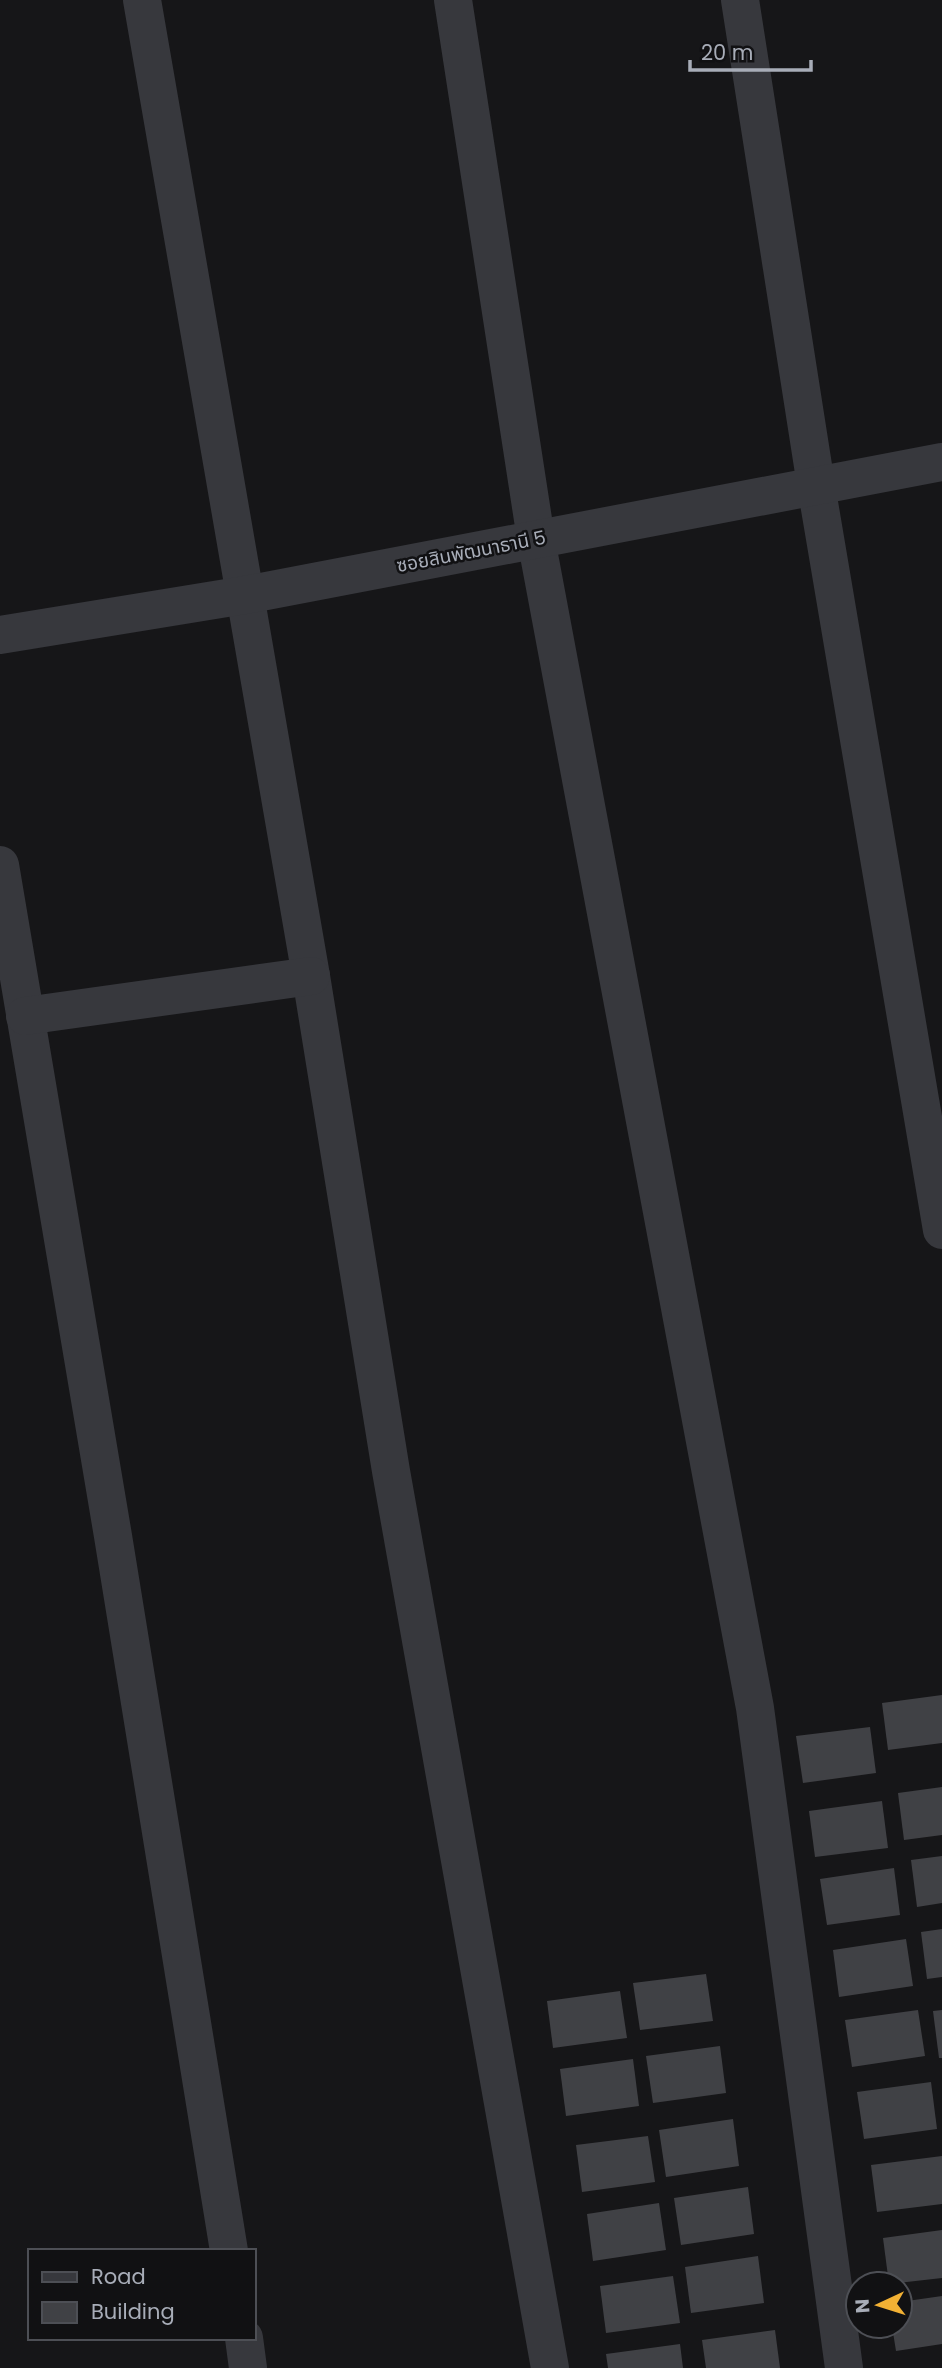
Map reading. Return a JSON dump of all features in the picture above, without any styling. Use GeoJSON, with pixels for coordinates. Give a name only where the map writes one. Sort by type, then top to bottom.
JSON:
{"type":"FeatureCollection","features":[{"type":"Feature","properties":{"kind":"street"},"geometry":{"type":"LineString","coordinates":[[142,0],[311,976],[391,1471],[550,2368]]}},
{"type":"Feature","properties":{"kind":"street"},"geometry":{"type":"LineString","coordinates":[[453,0],[536,538],[755,1708],[844,2368]]}},
{"type":"Feature","properties":{"kind":"street"},"geometry":{"type":"LineString","coordinates":[[740,0],[816,485],[942,1230]]}},
{"type":"Feature","properties":{"kind":"street","name":"ซอยสินพัฒนาธานี 5"},"geometry":{"type":"LineString","coordinates":[[0,635],[245,595],[942,462]]}},
{"type":"Feature","properties":{"kind":"street"},"geometry":{"type":"LineString","coordinates":[[0,865],[229,2249]]}},
{"type":"Feature","properties":{"kind":"street"},"geometry":{"type":"LineString","coordinates":[[25,1017],[311,976]]}},
{"type":"Feature","properties":{"kind":"street"},"geometry":{"type":"LineString","coordinates":[[244,2340],[248,2368]]}},
{"type":"Feature","properties":{"kind":"building"},"geometry":{"type":"Polygon","coordinates":[[[942,1695],[942,1743],[888,1750],[882,1703],[942,1695]]]}},
{"type":"Feature","properties":{"kind":"building"},"geometry":{"type":"Polygon","coordinates":[[[870,1727],[876,1773],[803,1783],[796,1736],[870,1727]]]}},
{"type":"Feature","properties":{"kind":"building"},"geometry":{"type":"Polygon","coordinates":[[[942,1787],[942,1835],[904,1840],[898,1793],[942,1787]]]}},
{"type":"Feature","properties":{"kind":"building"},"geometry":{"type":"Polygon","coordinates":[[[882,1801],[888,1848],[815,1857],[809,1811],[882,1801]]]}},
{"type":"Feature","properties":{"kind":"building"},"geometry":{"type":"Polygon","coordinates":[[[942,1856],[942,1903],[917,1907],[911,1860],[942,1856]]]}},
{"type":"Feature","properties":{"kind":"building"},"geometry":{"type":"Polygon","coordinates":[[[894,1868],[900,1915],[827,1925],[820,1879],[894,1868]]]}},
{"type":"Feature","properties":{"kind":"building"},"geometry":{"type":"Polygon","coordinates":[[[942,1929],[942,1977],[927,1979],[921,1932],[942,1929]]]}},
{"type":"Feature","properties":{"kind":"building"},"geometry":{"type":"Polygon","coordinates":[[[906,1939],[913,1986],[839,1997],[833,1950],[906,1939]]]}},
{"type":"Feature","properties":{"kind":"building"},"geometry":{"type":"Polygon","coordinates":[[[706,1974],[713,2021],[640,2030],[633,1983],[706,1974]]]}},
{"type":"Feature","properties":{"kind":"building"},"geometry":{"type":"Polygon","coordinates":[[[620,1991],[627,2038],[553,2048],[547,2001],[620,1991]]]}},
{"type":"Feature","properties":{"kind":"building"},"geometry":{"type":"Polygon","coordinates":[[[918,2010],[925,2056],[852,2067],[845,2020],[918,2010]]]}},
{"type":"Feature","properties":{"kind":"building"},"geometry":{"type":"Polygon","coordinates":[[[942,2010],[942,2058],[939,2058],[933,2011],[942,2010]]]}},
{"type":"Feature","properties":{"kind":"building"},"geometry":{"type":"Polygon","coordinates":[[[720,2046],[726,2093],[653,2103],[646,2056],[720,2046]]]}},
{"type":"Feature","properties":{"kind":"building"},"geometry":{"type":"Polygon","coordinates":[[[633,2059],[639,2106],[566,2116],[560,2069],[633,2059]]]}},
{"type":"Feature","properties":{"kind":"building"},"geometry":{"type":"Polygon","coordinates":[[[931,2082],[937,2129],[864,2139],[857,2092],[931,2082]]]}},
{"type":"Feature","properties":{"kind":"building"},"geometry":{"type":"Polygon","coordinates":[[[733,2119],[739,2166],[666,2177],[659,2130],[733,2119]]]}},
{"type":"Feature","properties":{"kind":"building"},"geometry":{"type":"Polygon","coordinates":[[[648,2136],[655,2182],[582,2192],[576,2145],[648,2136]]]}},
{"type":"Feature","properties":{"kind":"building"},"geometry":{"type":"Polygon","coordinates":[[[942,2156],[942,2204],[877,2212],[871,2165],[942,2156]]]}},
{"type":"Feature","properties":{"kind":"building"},"geometry":{"type":"Polygon","coordinates":[[[748,2187],[754,2234],[681,2245],[674,2198],[748,2187]]]}},
{"type":"Feature","properties":{"kind":"building"},"geometry":{"type":"Polygon","coordinates":[[[659,2203],[666,2250],[593,2261],[587,2214],[659,2203]]]}},
{"type":"Feature","properties":{"kind":"building"},"geometry":{"type":"Polygon","coordinates":[[[942,2230],[942,2278],[914,2281],[914,2270],[887,2270],[883,2238],[942,2230]]]}},
{"type":"Feature","properties":{"kind":"building"},"geometry":{"type":"Polygon","coordinates":[[[758,2256],[764,2303],[691,2313],[685,2267],[758,2256]]]}},
{"type":"Feature","properties":{"kind":"building"},"geometry":{"type":"Polygon","coordinates":[[[673,2276],[680,2323],[606,2333],[600,2286],[673,2276]]]}},
{"type":"Feature","properties":{"kind":"building"},"geometry":{"type":"Polygon","coordinates":[[[942,2296],[942,2344],[896,2351],[894,2340],[914,2340],[914,2300],[942,2296]]]}},
{"type":"Feature","properties":{"kind":"building"},"geometry":{"type":"Polygon","coordinates":[[[775,2330],[780,2368],[706,2368],[702,2340],[775,2330]]]}},
{"type":"Feature","properties":{"kind":"building"},"geometry":{"type":"Polygon","coordinates":[[[680,2344],[683,2368],[608,2368],[606,2354],[680,2344]]]}}]}
